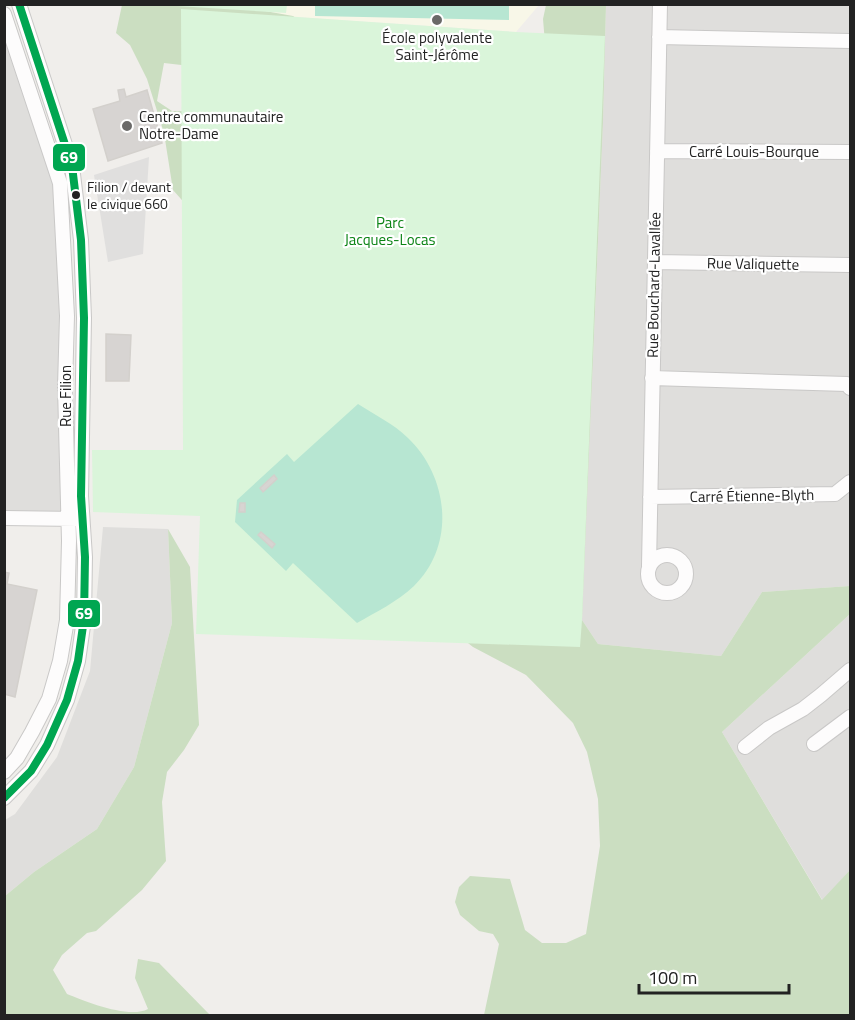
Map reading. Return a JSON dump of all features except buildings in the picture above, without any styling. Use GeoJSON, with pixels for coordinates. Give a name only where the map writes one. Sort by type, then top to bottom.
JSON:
{"type":"FeatureCollection","features":[{"type":"Feature","properties":{"kind":"street","name":"Rue Filion"},"geometry":{"type":"LineString","coordinates":[[4,772],[17,758],[50,699],[60,661],[67,620],[69,541],[75,518],[84,318],[81,240],[75,180],[19,4]]}},
{"type":"Feature","properties":{"kind":"street","name":"Rue Bouchard-Lavallée"},"geometry":{"type":"LineString","coordinates":[[649,566],[660,4]]}},
{"type":"Feature","properties":{"kind":"street","name":"Rue Filion"},"geometry":{"type":"LineString","coordinates":[[4,14],[60,183],[67,316],[65,387],[75,518],[84,556],[84,619],[78,661],[67,700],[47,745],[31,771],[4,798]]}},
{"type":"Feature","properties":{"kind":"street"},"geometry":{"type":"LineString","coordinates":[[659,37],[850,41]]}},
{"type":"Feature","properties":{"kind":"street","name":"Carré Louis-Bourque"},"geometry":{"type":"LineString","coordinates":[[657,151],[850,153]]}},
{"type":"Feature","properties":{"kind":"street"},"geometry":{"type":"LineString","coordinates":[[60,183],[75,180]]}},
{"type":"Feature","properties":{"kind":"street","name":"Rue Valiquette"},"geometry":{"type":"LineString","coordinates":[[655,262],[850,265]]}},
{"type":"Feature","properties":{"kind":"street"},"geometry":{"type":"LineString","coordinates":[[652,378],[847,384],[850,388]]}},
{"type":"Feature","properties":{"kind":"street","name":"Carré Étienne-Blyth"},"geometry":{"type":"LineString","coordinates":[[650,497],[834,494],[850,482]]}},
{"type":"Feature","properties":{"kind":"street"},"geometry":{"type":"LineString","coordinates":[[4,518],[75,518]]}},
{"type":"Feature","properties":{"kind":"street"},"geometry":{"type":"LineString","coordinates":[[745,747],[769,728],[803,709],[834,686],[850,670]]}},
{"type":"Feature","properties":{"kind":"street"},"geometry":{"type":"LineString","coordinates":[[814,744],[850,717]]}},
{"type":"Feature","properties":{"kind":"shaded area","name":"École polyvalente Saint-Jérôme"},"geometry":{"type":"Polygon","coordinates":[[[118,5],[539,5],[516,32],[118,5]]]}},
{"type":"Feature","properties":{"kind":"shaded area"},"geometry":{"type":"Polygon","coordinates":[[[606,5],[850,5],[850,586],[762,592],[721,656],[598,644],[582,620],[606,5]]]}},
{"type":"Feature","properties":{"kind":"shaded area"},"geometry":{"type":"Polygon","coordinates":[[[4,26],[62,210],[63,516],[5,515],[4,26]]]}},
{"type":"Feature","properties":{"kind":"shaded area"},"geometry":{"type":"Polygon","coordinates":[[[149,157],[143,254],[108,262],[94,175],[149,157]]]}},
{"type":"Feature","properties":{"kind":"shaded area"},"geometry":{"type":"Polygon","coordinates":[[[103,527],[168,529],[172,623],[134,767],[97,829],[34,872],[5,896],[5,820],[15,814],[57,757],[90,671],[103,527]]]}},
{"type":"Feature","properties":{"kind":"shaded area"},"geometry":{"type":"Polygon","coordinates":[[[850,614],[850,870],[823,901],[722,732],[850,614]]]}},
{"type":"Feature","properties":{"kind":"green space","name":"Parc Jacques-Locas"},"geometry":{"type":"Polygon","coordinates":[[[226,4],[293,16],[324,37],[251,73],[164,63],[157,101],[172,111],[551,115],[543,19],[546,5],[606,5],[582,620],[598,644],[721,656],[762,592],[850,586],[850,614],[722,732],[822,900],[850,870],[850,1015],[484,1015],[499,944],[493,934],[479,931],[460,915],[455,902],[459,887],[470,876],[510,879],[525,930],[542,943],[566,943],[586,934],[600,846],[598,799],[587,752],[573,723],[526,675],[473,647],[454,632],[204,225],[173,190],[164,133],[147,79],[130,45],[116,33],[122,5],[226,4]]]}},
{"type":"Feature","properties":{"kind":"green space"},"geometry":{"type":"Polygon","coordinates":[[[161,5],[287,5],[286,13],[161,5]]]}},
{"type":"Feature","properties":{"kind":"green space"},"geometry":{"type":"Polygon","coordinates":[[[315,5],[509,5],[509,20],[315,16],[315,5]]]}},
{"type":"Feature","properties":{"kind":"green space","name":"Parc Jacques-Locas"},"geometry":{"type":"Polygon","coordinates":[[[181,9],[605,36],[580,647],[196,634],[200,516],[93,512],[92,450],[183,450],[181,9]]]}},
{"type":"Feature","properties":{"kind":"green space"},"geometry":{"type":"Polygon","coordinates":[[[358,404],[397,428],[422,454],[439,491],[442,511],[437,551],[427,569],[414,586],[401,597],[357,623],[293,563],[286,571],[235,522],[237,500],[287,454],[294,462],[358,404]]]}},
{"type":"Feature","properties":{"kind":"green space"},"geometry":{"type":"Polygon","coordinates":[[[168,529],[190,567],[199,725],[167,772],[162,802],[166,861],[142,890],[96,931],[87,933],[62,955],[53,970],[67,994],[119,1011],[140,1012],[148,1009],[135,978],[138,959],[159,963],[210,1015],[5,1015],[5,896],[34,872],[97,829],[134,767],[172,623],[168,529]]]}},
{"type":"Feature","properties":{"kind":"transit line","name":"69"},"geometry":{"type":"LineString","coordinates":[[4,798],[31,771],[47,745],[67,700],[78,661],[84,619],[85,557],[81,496],[84,318],[81,240],[72,166],[19,4]]}},
{"type":"Feature","properties":{"kind":"place","name":"École polyvalente Saint-Jérôme"},"geometry":{"type":"Point","coordinates":[437,20]}},
{"type":"Feature","properties":{"kind":"place","name":"Centre communautaire Notre-Dame"},"geometry":{"type":"Point","coordinates":[127,126]}},
{"type":"Feature","properties":{"kind":"place","name":"Filion / devant le civique 660"},"geometry":{"type":"Point","coordinates":[76,195]}}]}
